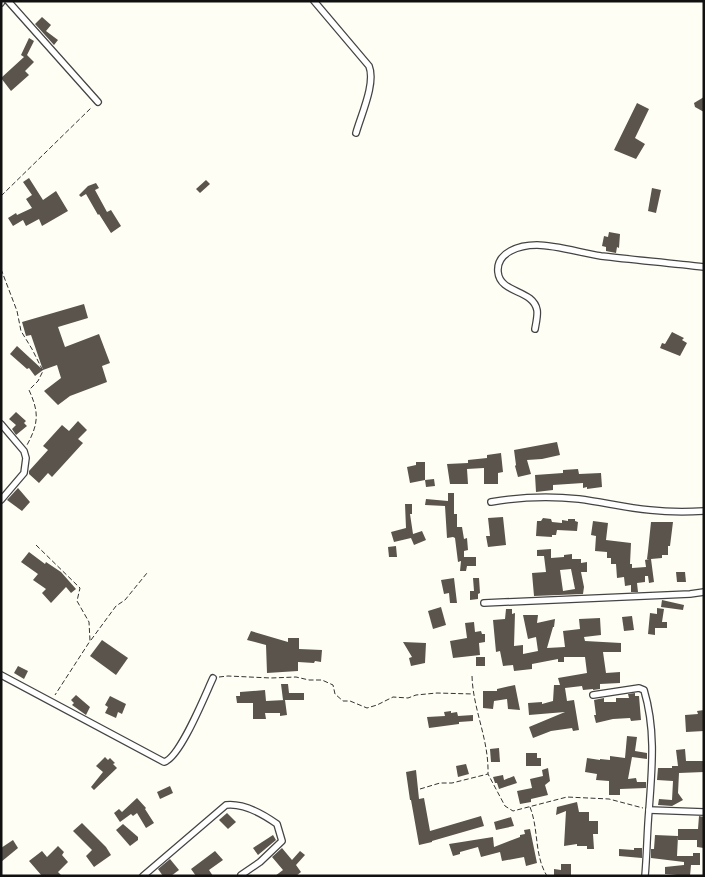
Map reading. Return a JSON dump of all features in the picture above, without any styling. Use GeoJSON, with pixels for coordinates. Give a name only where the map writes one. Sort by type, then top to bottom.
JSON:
{"type":"FeatureCollection","features":[{"type":"Feature","properties":{"kind":"street"},"geometry":{"type":"LineString","coordinates":[[8,1],[98,102]]}},
{"type":"Feature","properties":{"kind":"street"},"geometry":{"type":"LineString","coordinates":[[314,1],[369,66],[371,71],[370,84],[356,133]]}},
{"type":"Feature","properties":{"kind":"street"},"geometry":{"type":"LineString","coordinates":[[535,329],[538,311],[536,305],[530,298],[508,287],[500,280],[498,272],[499,262],[505,253],[518,248],[537,245],[601,256],[704,267]]}},
{"type":"Feature","properties":{"kind":"street"},"geometry":{"type":"LineString","coordinates":[[1,424],[24,450],[26,458],[24,473],[1,500]]}},
{"type":"Feature","properties":{"kind":"street"},"geometry":{"type":"LineString","coordinates":[[491,502],[514,498],[558,498],[580,499],[650,510],[687,512],[704,510]]}},
{"type":"Feature","properties":{"kind":"street"},"geometry":{"type":"LineString","coordinates":[[484,603],[704,592]]}},
{"type":"Feature","properties":{"kind":"street"},"geometry":{"type":"LineString","coordinates":[[2,678],[165,762],[181,745],[214,678]]}},
{"type":"Feature","properties":{"kind":"street"},"geometry":{"type":"LineString","coordinates":[[593,695],[639,688],[644,690],[648,705],[652,740],[653,769],[646,876]]}},
{"type":"Feature","properties":{"kind":"street"},"geometry":{"type":"LineString","coordinates":[[143,876],[226,805],[234,804],[264,815],[277,824],[282,841],[260,862],[241,875]]}},
{"type":"Feature","properties":{"kind":"street"},"geometry":{"type":"LineString","coordinates":[[649,810],[704,812]]}},
{"type":"Feature","properties":{"kind":"path"},"geometry":{"type":"LineString","coordinates":[[1,196],[98,102]]}},
{"type":"Feature","properties":{"kind":"path"},"geometry":{"type":"LineString","coordinates":[[1,269],[17,311],[21,332],[43,371],[38,381],[29,390],[34,400],[37,418],[33,434],[27,445]]}},
{"type":"Feature","properties":{"kind":"path"},"geometry":{"type":"LineString","coordinates":[[36,545],[80,588],[77,601],[89,622],[90,641]]}},
{"type":"Feature","properties":{"kind":"path"},"geometry":{"type":"LineString","coordinates":[[51,702],[90,641],[116,606],[125,600],[147,573]]}},
{"type":"Feature","properties":{"kind":"path"},"geometry":{"type":"LineString","coordinates":[[214,678],[228,676],[243,678],[296,676],[309,680],[322,680],[333,685],[335,694],[343,701],[350,701],[367,708],[376,706],[393,697],[408,698],[416,694],[437,692],[472,694]]}},
{"type":"Feature","properties":{"kind":"path"},"geometry":{"type":"LineString","coordinates":[[472,676],[472,694],[484,734],[488,774],[503,803],[509,809],[517,811],[567,797],[609,799],[649,810]]}},
{"type":"Feature","properties":{"kind":"path"},"geometry":{"type":"LineString","coordinates":[[420,789],[440,783],[452,783],[488,774]]}},
{"type":"Feature","properties":{"kind":"path"},"geometry":{"type":"LineString","coordinates":[[530,807],[538,840],[539,859],[547,876]]}},
{"type":"Feature","properties":{"kind":"building"},"geometry":{"type":"Polygon","coordinates":[[[42,17],[51,25],[46,31],[58,40],[54,45],[35,24],[42,17]]]}},
{"type":"Feature","properties":{"kind":"building"},"geometry":{"type":"Polygon","coordinates":[[[29,38],[34,41],[27,55],[34,62],[25,71],[29,75],[11,91],[1,78],[24,57],[21,55],[29,38]]]}},
{"type":"Feature","properties":{"kind":"building"},"geometry":{"type":"Polygon","coordinates":[[[704,97],[704,112],[695,107],[694,103],[704,97]]]}},
{"type":"Feature","properties":{"kind":"building"},"geometry":{"type":"Polygon","coordinates":[[[637,103],[649,109],[635,138],[645,144],[636,159],[614,150],[637,103]]]}},
{"type":"Feature","properties":{"kind":"building"},"geometry":{"type":"Polygon","coordinates":[[[29,178],[43,200],[56,191],[68,211],[42,226],[39,219],[26,226],[23,220],[13,226],[8,218],[16,213],[17,215],[32,208],[26,199],[32,195],[23,182],[29,178]]]}},
{"type":"Feature","properties":{"kind":"building"},"geometry":{"type":"Polygon","coordinates":[[[206,180],[210,184],[200,193],[196,189],[206,180]]]}},
{"type":"Feature","properties":{"kind":"building"},"geometry":{"type":"Polygon","coordinates":[[[96,183],[99,188],[95,190],[107,212],[111,210],[121,226],[111,233],[86,194],[81,197],[79,195],[88,186],[96,183]]]}},
{"type":"Feature","properties":{"kind":"building"},"geometry":{"type":"Polygon","coordinates":[[[652,188],[661,190],[656,213],[648,211],[652,188]]]}},
{"type":"Feature","properties":{"kind":"building"},"geometry":{"type":"Polygon","coordinates":[[[609,232],[620,234],[619,248],[617,247],[616,253],[606,251],[606,247],[602,246],[604,236],[608,237],[609,232]]]}},
{"type":"Feature","properties":{"kind":"building"},"geometry":{"type":"Polygon","coordinates":[[[84,304],[88,318],[58,327],[65,347],[99,334],[110,363],[102,366],[107,382],[70,396],[58,405],[44,391],[61,378],[57,365],[43,370],[31,335],[26,336],[22,322],[84,304]]]}},
{"type":"Feature","properties":{"kind":"building"},"geometry":{"type":"Polygon","coordinates":[[[672,332],[684,338],[682,340],[687,343],[680,356],[660,348],[662,343],[665,344],[672,332]]]}},
{"type":"Feature","properties":{"kind":"building"},"geometry":{"type":"Polygon","coordinates":[[[17,346],[43,370],[35,376],[29,368],[27,369],[10,354],[17,346]]]}},
{"type":"Feature","properties":{"kind":"building"},"geometry":{"type":"Polygon","coordinates":[[[16,412],[26,421],[24,423],[27,426],[16,435],[12,429],[16,425],[9,419],[16,412]]]}},
{"type":"Feature","properties":{"kind":"building"},"geometry":{"type":"Polygon","coordinates":[[[78,421],[87,430],[78,439],[83,443],[52,477],[48,473],[39,483],[29,474],[29,471],[48,450],[43,446],[62,425],[69,431],[78,421]]]}},
{"type":"Feature","properties":{"kind":"building"},"geometry":{"type":"Polygon","coordinates":[[[557,442],[560,455],[527,460],[531,474],[518,477],[514,450],[557,442]]]}},
{"type":"Feature","properties":{"kind":"building"},"geometry":{"type":"Polygon","coordinates":[[[501,453],[503,472],[498,473],[498,484],[484,484],[484,468],[467,469],[468,484],[450,484],[447,464],[468,463],[468,460],[487,458],[487,455],[501,453]]]}},
{"type":"Feature","properties":{"kind":"building"},"geometry":{"type":"Polygon","coordinates":[[[416,462],[425,462],[425,480],[410,483],[407,467],[416,465],[416,462]]]}},
{"type":"Feature","properties":{"kind":"building"},"geometry":{"type":"Polygon","coordinates":[[[578,469],[579,474],[601,473],[602,487],[587,489],[587,487],[583,488],[583,483],[553,485],[553,490],[536,492],[535,475],[563,473],[563,470],[578,469]]]}},
{"type":"Feature","properties":{"kind":"building"},"geometry":{"type":"Polygon","coordinates":[[[434,479],[435,486],[426,487],[425,480],[434,479]]]}},
{"type":"Feature","properties":{"kind":"building"},"geometry":{"type":"Polygon","coordinates":[[[18,488],[30,502],[22,511],[7,500],[18,488]]]}},
{"type":"Feature","properties":{"kind":"building"},"geometry":{"type":"Polygon","coordinates":[[[448,493],[454,493],[454,514],[457,514],[457,527],[462,527],[464,539],[467,538],[468,550],[464,551],[464,557],[476,557],[476,566],[467,566],[466,571],[460,571],[461,561],[458,562],[455,538],[447,538],[445,506],[425,505],[426,499],[448,501],[448,493]]]}},
{"type":"Feature","properties":{"kind":"building"},"geometry":{"type":"Polygon","coordinates":[[[405,504],[412,504],[412,514],[410,514],[413,534],[422,531],[426,540],[414,545],[411,538],[394,542],[391,532],[406,528],[405,504]]]}},
{"type":"Feature","properties":{"kind":"building"},"geometry":{"type":"Polygon","coordinates":[[[503,517],[506,545],[488,547],[486,536],[490,536],[488,518],[503,517]]]}},
{"type":"Feature","properties":{"kind":"building"},"geometry":{"type":"Polygon","coordinates":[[[543,518],[551,519],[552,522],[562,523],[562,520],[575,519],[578,522],[577,531],[557,530],[556,535],[552,535],[552,537],[536,536],[537,521],[541,521],[543,518]]]}},
{"type":"Feature","properties":{"kind":"building"},"geometry":{"type":"Polygon","coordinates":[[[593,521],[608,523],[606,540],[631,543],[630,564],[632,564],[632,568],[646,567],[645,560],[649,559],[647,559],[651,522],[673,522],[668,555],[662,555],[662,558],[651,559],[654,582],[649,583],[648,576],[645,576],[645,582],[637,583],[638,592],[631,592],[631,585],[625,586],[624,577],[617,578],[616,564],[611,564],[611,558],[607,558],[607,552],[595,551],[596,536],[591,535],[593,521]]]}},
{"type":"Feature","properties":{"kind":"building"},"geometry":{"type":"Polygon","coordinates":[[[396,546],[397,557],[389,557],[388,547],[396,546]]]}},
{"type":"Feature","properties":{"kind":"building"},"geometry":{"type":"Polygon","coordinates":[[[551,549],[551,558],[572,554],[572,559],[581,559],[581,563],[587,562],[587,572],[581,572],[584,587],[583,594],[534,596],[532,573],[546,572],[544,556],[537,556],[537,550],[551,549]],[[571,569],[560,570],[563,591],[575,589],[571,569]]]}},
{"type":"Feature","properties":{"kind":"building"},"geometry":{"type":"Polygon","coordinates":[[[29,552],[45,564],[46,562],[61,572],[76,589],[71,593],[66,587],[51,603],[42,593],[46,589],[33,580],[38,574],[21,562],[29,552]]]}},
{"type":"Feature","properties":{"kind":"building"},"geometry":{"type":"Polygon","coordinates":[[[676,572],[685,572],[686,582],[677,582],[676,572]]]}},
{"type":"Feature","properties":{"kind":"building"},"geometry":{"type":"Polygon","coordinates":[[[454,578],[457,603],[450,603],[449,593],[444,594],[441,580],[454,578]]]}},
{"type":"Feature","properties":{"kind":"building"},"geometry":{"type":"Polygon","coordinates":[[[473,578],[479,578],[480,593],[478,594],[478,599],[470,600],[470,591],[474,591],[473,578]]]}},
{"type":"Feature","properties":{"kind":"building"},"geometry":{"type":"Polygon","coordinates":[[[662,600],[684,605],[683,610],[661,607],[662,600]]]}},
{"type":"Feature","properties":{"kind":"building"},"geometry":{"type":"Polygon","coordinates":[[[441,607],[446,625],[433,629],[428,611],[441,607]]]}},
{"type":"Feature","properties":{"kind":"building"},"geometry":{"type":"Polygon","coordinates":[[[657,608],[664,609],[662,622],[667,622],[667,628],[655,628],[655,635],[648,634],[650,613],[657,614],[657,608]]]}},
{"type":"Feature","properties":{"kind":"building"},"geometry":{"type":"Polygon","coordinates":[[[506,609],[512,609],[512,614],[515,613],[514,646],[523,645],[523,654],[538,651],[536,637],[528,639],[523,615],[538,615],[537,623],[555,619],[547,648],[565,647],[563,631],[580,629],[579,619],[600,618],[601,635],[584,637],[585,641],[621,643],[621,652],[603,652],[606,673],[620,672],[620,683],[600,684],[600,689],[593,690],[583,690],[582,686],[565,688],[567,701],[574,700],[579,730],[573,731],[572,728],[551,731],[533,738],[529,727],[565,712],[529,715],[528,703],[542,702],[542,704],[553,701],[554,685],[560,685],[558,678],[587,673],[585,657],[564,657],[564,662],[558,662],[558,659],[532,664],[532,669],[514,671],[513,665],[503,666],[500,651],[496,652],[493,620],[505,619],[506,609]]]}},
{"type":"Feature","properties":{"kind":"building"},"geometry":{"type":"Polygon","coordinates":[[[632,616],[634,630],[624,631],[622,617],[632,616]]]}},
{"type":"Feature","properties":{"kind":"building"},"geometry":{"type":"Polygon","coordinates":[[[474,622],[475,632],[481,631],[482,634],[485,634],[485,642],[479,643],[480,655],[453,658],[450,641],[467,638],[465,623],[474,622]]]}},
{"type":"Feature","properties":{"kind":"building"},"geometry":{"type":"Polygon","coordinates":[[[251,631],[288,642],[288,638],[299,638],[299,649],[322,650],[321,662],[298,662],[298,671],[267,673],[266,645],[247,640],[251,631]]]}},
{"type":"Feature","properties":{"kind":"building"},"geometry":{"type":"Polygon","coordinates":[[[102,640],[128,658],[116,675],[90,656],[102,640]]]}},
{"type":"Feature","properties":{"kind":"building"},"geometry":{"type":"Polygon","coordinates":[[[403,642],[426,643],[425,663],[411,666],[409,658],[412,657],[403,642]]]}},
{"type":"Feature","properties":{"kind":"building"},"geometry":{"type":"Polygon","coordinates":[[[476,657],[485,657],[485,666],[476,666],[476,657]]]}},
{"type":"Feature","properties":{"kind":"building"},"geometry":{"type":"Polygon","coordinates":[[[18,666],[28,671],[24,679],[14,673],[18,666]]]}},
{"type":"Feature","properties":{"kind":"building"},"geometry":{"type":"Polygon","coordinates":[[[281,684],[288,684],[289,693],[304,693],[304,700],[283,700],[281,684]]]}},
{"type":"Feature","properties":{"kind":"building"},"geometry":{"type":"Polygon","coordinates":[[[515,685],[520,710],[508,709],[507,699],[494,701],[493,709],[483,708],[483,691],[497,691],[497,689],[515,685]]]}},
{"type":"Feature","properties":{"kind":"building"},"geometry":{"type":"Polygon","coordinates":[[[265,690],[266,701],[285,700],[287,715],[280,716],[280,713],[265,713],[266,719],[253,719],[253,703],[237,703],[236,696],[240,696],[240,692],[265,690]]]}},
{"type":"Feature","properties":{"kind":"building"},"geometry":{"type":"Polygon","coordinates":[[[635,693],[635,696],[639,696],[641,720],[631,721],[630,718],[613,719],[596,723],[594,700],[604,698],[604,702],[616,702],[616,698],[629,698],[628,694],[635,693]]]}},
{"type":"Feature","properties":{"kind":"building"},"geometry":{"type":"Polygon","coordinates":[[[76,695],[90,707],[86,715],[72,705],[74,703],[71,700],[76,695]]]}},
{"type":"Feature","properties":{"kind":"building"},"geometry":{"type":"Polygon","coordinates":[[[110,696],[126,704],[122,714],[118,712],[116,718],[105,713],[108,707],[105,705],[110,696]]]}},
{"type":"Feature","properties":{"kind":"building"},"geometry":{"type":"Polygon","coordinates":[[[704,710],[704,731],[686,732],[685,715],[698,714],[697,711],[704,710]]]}},
{"type":"Feature","properties":{"kind":"building"},"geometry":{"type":"Polygon","coordinates":[[[451,711],[451,713],[457,712],[458,716],[473,715],[473,721],[429,728],[427,717],[445,716],[444,712],[451,711]]]}},
{"type":"Feature","properties":{"kind":"building"},"geometry":{"type":"Polygon","coordinates":[[[627,736],[637,737],[635,751],[647,753],[647,759],[632,757],[628,779],[636,778],[637,782],[646,782],[646,788],[620,789],[620,795],[609,795],[609,781],[596,780],[597,774],[585,772],[587,758],[610,760],[610,756],[625,758],[627,736]]]}},
{"type":"Feature","properties":{"kind":"building"},"geometry":{"type":"Polygon","coordinates":[[[499,748],[500,762],[491,762],[490,749],[499,748]]]}},
{"type":"Feature","properties":{"kind":"building"},"geometry":{"type":"Polygon","coordinates":[[[685,749],[686,761],[704,761],[704,772],[679,773],[678,793],[683,800],[672,806],[658,805],[659,799],[672,800],[673,781],[657,780],[658,768],[678,766],[676,750],[685,749]]]}},
{"type":"Feature","properties":{"kind":"building"},"geometry":{"type":"Polygon","coordinates":[[[526,753],[537,753],[537,758],[541,758],[541,766],[526,766],[526,753]]]}},
{"type":"Feature","properties":{"kind":"building"},"geometry":{"type":"Polygon","coordinates":[[[105,757],[108,760],[110,758],[117,768],[94,790],[91,787],[103,772],[96,766],[105,757]]]}},
{"type":"Feature","properties":{"kind":"building"},"geometry":{"type":"Polygon","coordinates":[[[466,764],[469,774],[458,777],[456,766],[466,764]]]}},
{"type":"Feature","properties":{"kind":"building"},"geometry":{"type":"Polygon","coordinates":[[[548,768],[550,781],[545,785],[548,795],[520,804],[517,791],[532,788],[530,779],[543,776],[542,770],[548,768]]]}},
{"type":"Feature","properties":{"kind":"building"},"geometry":{"type":"Polygon","coordinates":[[[416,770],[419,799],[424,798],[430,831],[481,816],[484,826],[419,845],[406,772],[416,770]]]}},
{"type":"Feature","properties":{"kind":"building"},"geometry":{"type":"Polygon","coordinates":[[[503,775],[504,780],[514,776],[517,783],[499,789],[493,777],[503,775]]]}},
{"type":"Feature","properties":{"kind":"building"},"geometry":{"type":"Polygon","coordinates":[[[170,786],[173,793],[160,799],[157,792],[170,786]]]}},
{"type":"Feature","properties":{"kind":"building"},"geometry":{"type":"Polygon","coordinates":[[[137,798],[146,808],[154,823],[146,828],[137,813],[133,816],[131,814],[120,822],[114,813],[119,809],[122,812],[137,798]]]}},
{"type":"Feature","properties":{"kind":"building"},"geometry":{"type":"Polygon","coordinates":[[[577,802],[579,812],[589,812],[589,821],[598,821],[598,834],[593,834],[594,849],[587,849],[587,846],[577,846],[577,844],[564,846],[566,811],[556,815],[557,807],[577,802]]]}},
{"type":"Feature","properties":{"kind":"building"},"geometry":{"type":"Polygon","coordinates":[[[227,813],[236,822],[228,829],[219,820],[227,813]]]}},
{"type":"Feature","properties":{"kind":"building"},"geometry":{"type":"Polygon","coordinates":[[[699,816],[704,817],[704,848],[697,847],[697,840],[678,840],[678,829],[698,829],[699,816]]]}},
{"type":"Feature","properties":{"kind":"building"},"geometry":{"type":"Polygon","coordinates":[[[511,817],[514,826],[496,830],[494,822],[511,817]]]}},
{"type":"Feature","properties":{"kind":"building"},"geometry":{"type":"Polygon","coordinates":[[[82,823],[106,847],[111,855],[94,867],[86,856],[92,850],[73,831],[82,823]]]}},
{"type":"Feature","properties":{"kind":"building"},"geometry":{"type":"Polygon","coordinates":[[[123,824],[138,837],[138,840],[130,846],[116,830],[123,824]]]}},
{"type":"Feature","properties":{"kind":"building"},"geometry":{"type":"Polygon","coordinates":[[[530,829],[537,863],[526,866],[524,857],[502,861],[500,852],[481,857],[478,847],[453,856],[449,844],[493,837],[494,847],[520,837],[520,835],[525,834],[524,830],[530,829]]]}},
{"type":"Feature","properties":{"kind":"building"},"geometry":{"type":"Polygon","coordinates":[[[273,835],[276,840],[258,855],[253,848],[273,835]]]}},
{"type":"Feature","properties":{"kind":"building"},"geometry":{"type":"Polygon","coordinates":[[[655,835],[678,836],[677,856],[693,856],[693,853],[700,853],[700,865],[691,865],[690,876],[665,874],[665,867],[684,865],[684,862],[651,858],[651,849],[654,849],[655,835]]]}},
{"type":"Feature","properties":{"kind":"building"},"geometry":{"type":"Polygon","coordinates":[[[13,840],[18,848],[1,862],[1,848],[13,840]]]}},
{"type":"Feature","properties":{"kind":"building"},"geometry":{"type":"Polygon","coordinates":[[[58,846],[64,852],[62,855],[68,862],[58,872],[62,876],[42,876],[29,861],[42,851],[47,857],[58,846]]]}},
{"type":"Feature","properties":{"kind":"building"},"geometry":{"type":"Polygon","coordinates":[[[282,848],[292,860],[300,851],[305,855],[296,865],[301,872],[296,876],[275,876],[283,870],[272,857],[282,848]]]}},
{"type":"Feature","properties":{"kind":"building"},"geometry":{"type":"Polygon","coordinates":[[[634,848],[642,848],[642,858],[619,856],[619,849],[634,850],[634,848]]]}},
{"type":"Feature","properties":{"kind":"building"},"geometry":{"type":"Polygon","coordinates":[[[215,851],[223,860],[209,870],[213,876],[196,876],[191,869],[215,851]]]}},
{"type":"Feature","properties":{"kind":"building"},"geometry":{"type":"Polygon","coordinates":[[[170,859],[179,870],[171,876],[163,876],[158,869],[170,859]]]}},
{"type":"Feature","properties":{"kind":"building"},"geometry":{"type":"Polygon","coordinates":[[[561,864],[571,864],[571,876],[554,876],[554,869],[561,870],[561,864]]]}}]}
